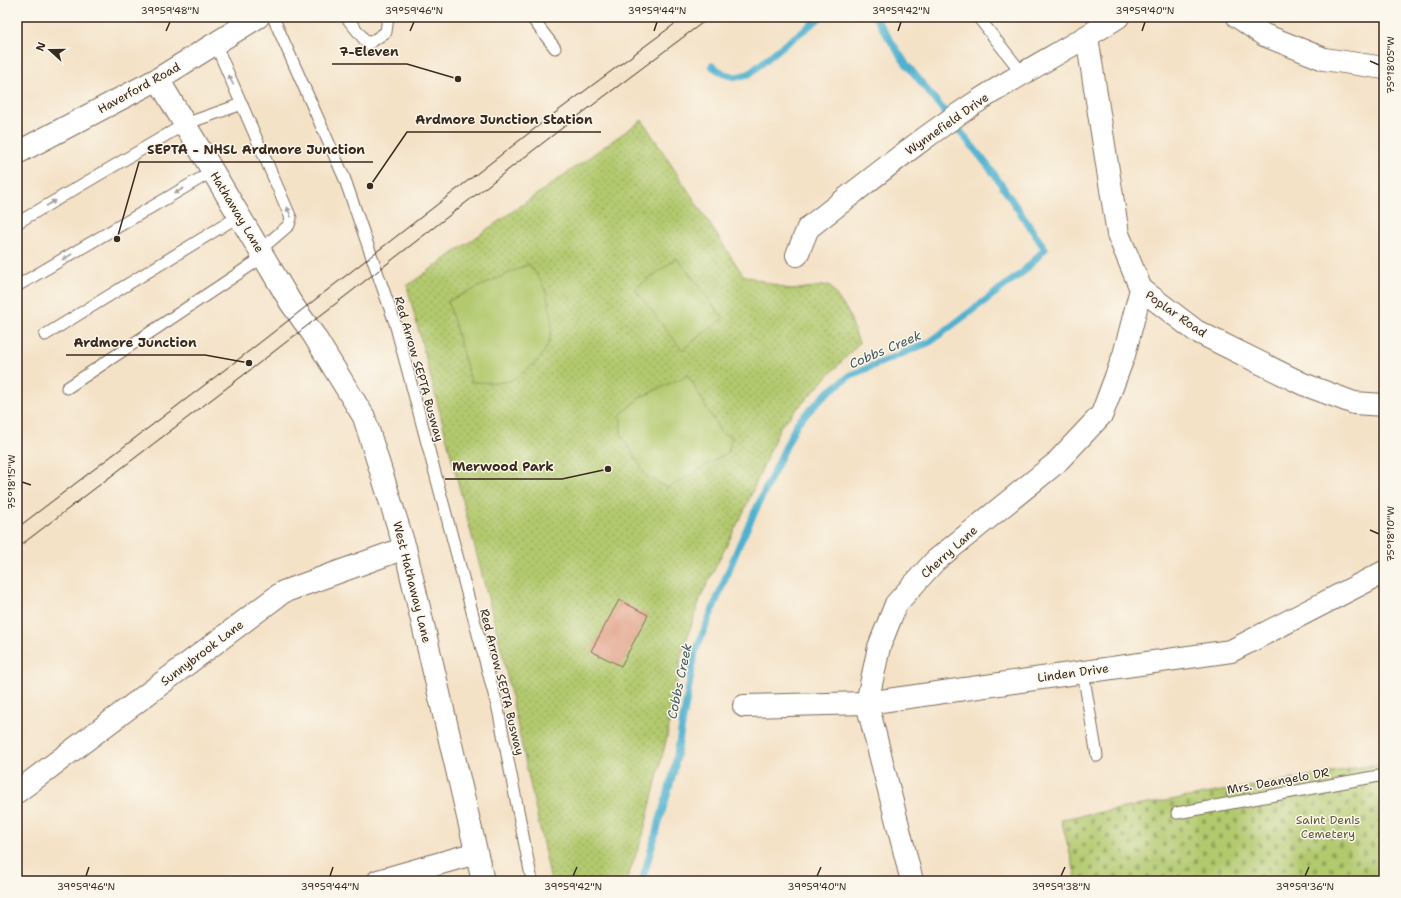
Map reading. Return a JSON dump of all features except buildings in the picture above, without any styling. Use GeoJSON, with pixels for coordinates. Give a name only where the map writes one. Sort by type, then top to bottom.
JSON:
{"type":"FeatureCollection","features":[{"type":"Feature","properties":{"kind":"street","name":"Haverford Road"},"geometry":{"type":"LineString","coordinates":[[17,154],[158,79],[258,17]]}},
{"type":"Feature","properties":{"kind":"street","name":"Wynnefield Drive"},"geometry":{"type":"LineString","coordinates":[[797,255],[808,228],[947,122],[1022,74],[1087,37],[1118,17]]}},
{"type":"Feature","properties":{"kind":"street"},"geometry":{"type":"LineString","coordinates":[[1238,17],[1264,35],[1324,59],[1384,68]]}},
{"type":"Feature","properties":{"kind":"street","name":"Poplar Road"},"geometry":{"type":"LineString","coordinates":[[1087,37],[1118,234],[1140,290],[1196,331],[1303,384],[1354,403],[1384,405]]}},
{"type":"Feature","properties":{"kind":"street","name":"Hathaway Lane"},"geometry":{"type":"LineString","coordinates":[[158,79],[291,303]]}},
{"type":"Feature","properties":{"kind":"street","name":"Cherry Lane"},"geometry":{"type":"LineString","coordinates":[[912,881],[867,702],[879,647],[896,604],[935,561],[1056,463],[1102,414],[1124,355],[1140,290]]}},
{"type":"Feature","properties":{"kind":"street","name":"West Hathaway Lane"},"geometry":{"type":"LineString","coordinates":[[291,303],[313,334],[364,417],[405,548],[483,881]]}},
{"type":"Feature","properties":{"kind":"street","name":"Sunnybrook Lane"},"geometry":{"type":"LineString","coordinates":[[17,792],[283,592],[405,548]]}},
{"type":"Feature","properties":{"kind":"street","name":"Linden Drive"},"geometry":{"type":"LineString","coordinates":[[744,706],[867,702],[1231,650],[1384,572]]}},
{"type":"Feature","properties":{"kind":"street"},"geometry":{"type":"LineString","coordinates":[[378,881],[476,853]]}},
{"type":"Feature","properties":{"kind":"lane","name":"Red Arrow SEPTA Busway"},"geometry":{"type":"LineString","coordinates":[[274,17],[344,177],[395,323],[498,709],[532,881]]}},
{"type":"Feature","properties":{"kind":"lane"},"geometry":{"type":"LineString","coordinates":[[346,17],[368,44],[386,32],[388,17]]}},
{"type":"Feature","properties":{"kind":"lane"},"geometry":{"type":"LineString","coordinates":[[531,17],[555,48]]}},
{"type":"Feature","properties":{"kind":"lane"},"geometry":{"type":"LineString","coordinates":[[978,17],[1022,74]]}},
{"type":"Feature","properties":{"kind":"lane"},"geometry":{"type":"LineString","coordinates":[[66,388],[262,254],[289,225],[291,218],[215,43]]}},
{"type":"Feature","properties":{"kind":"lane"},"geometry":{"type":"LineString","coordinates":[[17,223],[185,124],[242,104]]}},
{"type":"Feature","properties":{"kind":"lane"},"geometry":{"type":"LineString","coordinates":[[17,286],[213,171]]}},
{"type":"Feature","properties":{"kind":"lane"},"geometry":{"type":"LineString","coordinates":[[45,335],[239,216]]}},
{"type":"Feature","properties":{"kind":"lane"},"geometry":{"type":"LineString","coordinates":[[1083,672],[1098,756]]}},
{"type":"Feature","properties":{"kind":"lane","name":"Mrs. Deangelo DR"},"geometry":{"type":"LineString","coordinates":[[1177,813],[1384,775]]}},
{"type":"Feature","properties":{"kind":"green space"},"geometry":{"type":"Polygon","coordinates":[[[642,120],[743,275],[791,290],[829,285],[848,312],[859,343],[780,427],[744,511],[701,596],[681,657],[667,737],[642,839],[626,881],[551,881],[501,648],[407,286],[642,120]]]}},
{"type":"Feature","properties":{"kind":"green space"},"geometry":{"type":"Polygon","coordinates":[[[677,258],[723,318],[682,350],[635,289],[677,258]]]}},
{"type":"Feature","properties":{"kind":"green space"},"geometry":{"type":"Polygon","coordinates":[[[529,264],[542,283],[549,302],[552,324],[548,344],[536,362],[514,379],[498,383],[471,382],[448,301],[529,264]]]}},
{"type":"Feature","properties":{"kind":"green space"},"geometry":{"type":"Polygon","coordinates":[[[688,375],[721,433],[732,437],[728,452],[668,488],[647,477],[621,434],[621,414],[641,397],[688,375]]]}},
{"type":"Feature","properties":{"kind":"green space","name":"Saint Denis Cemetery"},"geometry":{"type":"Polygon","coordinates":[[[1384,763],[1384,881],[1077,881],[1061,819],[1384,763]]]}},
{"type":"Feature","properties":{"kind":"waterway"},"geometry":{"type":"LineString","coordinates":[[712,66],[724,74],[736,77],[749,74],[821,17]]}},
{"type":"Feature","properties":{"kind":"waterway","name":"Cobbs Creek"},"geometry":{"type":"LineString","coordinates":[[642,881],[674,771],[695,652],[740,543],[797,423],[827,393],[851,375],[930,342],[1023,272],[1045,249],[992,171],[904,61],[875,17]]}},
{"type":"Feature","properties":{"kind":"tram line"},"geometry":{"type":"LineString","coordinates":[[17,528],[244,355],[547,119],[684,17]]}},
{"type":"Feature","properties":{"kind":"tram line"},"geometry":{"type":"LineString","coordinates":[[17,548],[254,367],[557,132],[710,17]]}},
{"type":"Feature","properties":{"kind":"place","name":"7-Eleven"},"geometry":{"type":"Point","coordinates":[458,79]}},
{"type":"Feature","properties":{"kind":"place","name":"Ardmore Junction Station"},"geometry":{"type":"Point","coordinates":[370,186]}},
{"type":"Feature","properties":{"kind":"place","name":"SEPTA - NHSL Ardmore Junction"},"geometry":{"type":"Point","coordinates":[117,239]}},
{"type":"Feature","properties":{"kind":"place","name":"Ardmore Junction"},"geometry":{"type":"Point","coordinates":[249,363]}},
{"type":"Feature","properties":{"kind":"place","name":"Merwood Park"},"geometry":{"type":"Point","coordinates":[608,469]}}]}
